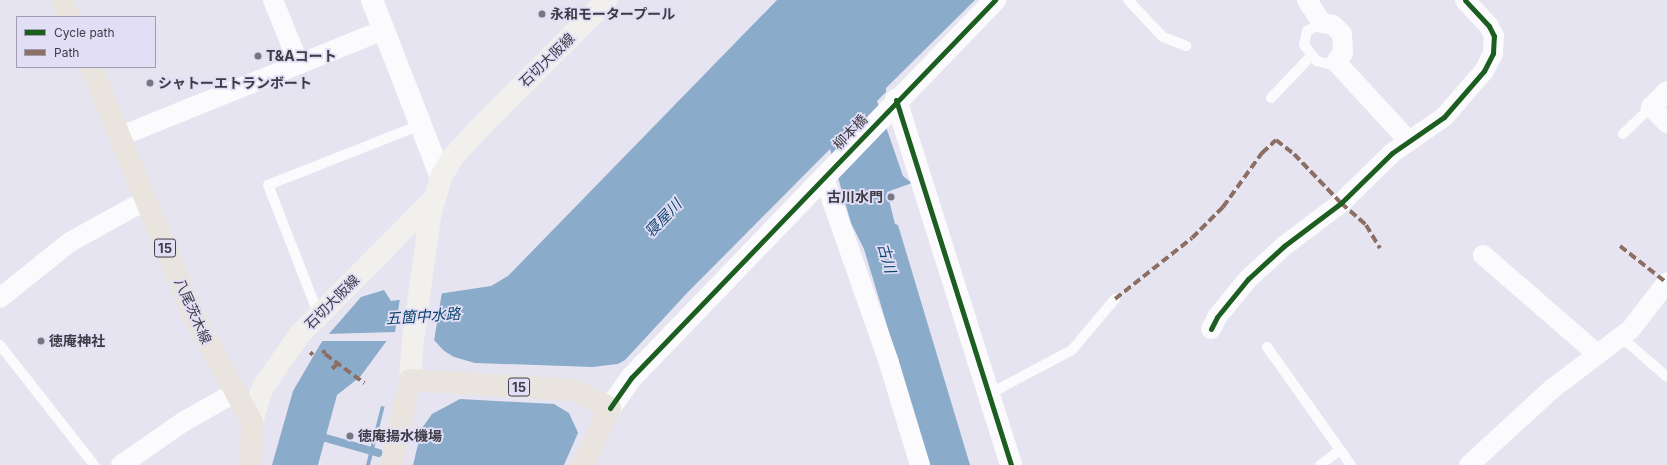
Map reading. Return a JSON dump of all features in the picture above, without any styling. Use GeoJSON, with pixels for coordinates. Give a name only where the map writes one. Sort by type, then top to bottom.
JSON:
{"type":"FeatureCollection","features":[{"type":"Feature","properties":{"kind":"main road"},"geometry":{"type":"LineString","coordinates":[[62,0],[69,16]]}},
{"type":"Feature","properties":{"kind":"main road","name":"石切大阪線"},"geometry":{"type":"LineString","coordinates":[[410,380],[412,344],[419,295],[435,198],[441,177],[453,157],[470,138],[608,0]]}},
{"type":"Feature","properties":{"kind":"main road","name":"八尾茨木線"},"geometry":{"type":"LineString","coordinates":[[91,68],[121,136],[194,315],[234,393],[252,422]]}},
{"type":"Feature","properties":{"kind":"main road","name":"石切大阪線"},"geometry":{"type":"LineString","coordinates":[[252,422],[267,379],[318,313],[416,220],[435,198]]}},
{"type":"Feature","properties":{"kind":"main road"},"geometry":{"type":"LineString","coordinates":[[391,465],[405,409],[410,380]]}},
{"type":"Feature","properties":{"kind":"main road","name":"15"},"geometry":{"type":"LineString","coordinates":[[410,380],[574,390],[607,406]]}},
{"type":"Feature","properties":{"kind":"main road"},"geometry":{"type":"LineString","coordinates":[[583,465],[607,406]]}},
{"type":"Feature","properties":{"kind":"main road"},"geometry":{"type":"LineString","coordinates":[[251,465],[252,422]]}},
{"type":"Feature","properties":{"kind":"street"},"geometry":{"type":"LineString","coordinates":[[273,0],[299,64]]}},
{"type":"Feature","properties":{"kind":"street"},"geometry":{"type":"LineString","coordinates":[[372,0],[441,177]]}},
{"type":"Feature","properties":{"kind":"street","name":"柳本橋"},"geometry":{"type":"LineString","coordinates":[[607,406],[631,378],[995,0]]}},
{"type":"Feature","properties":{"kind":"street"},"geometry":{"type":"LineString","coordinates":[[1307,0],[1322,23],[1333,25],[1342,34],[1343,54],[1336,62],[1409,140]]}},
{"type":"Feature","properties":{"kind":"street"},"geometry":{"type":"LineString","coordinates":[[1211,329],[1217,317],[1248,279],[1284,246],[1341,203],[1380,164],[1409,140],[1444,117],[1484,71],[1491,60],[1494,36],[1489,26],[1465,0]]}},
{"type":"Feature","properties":{"kind":"street"},"geometry":{"type":"LineString","coordinates":[[121,136],[384,30]]}},
{"type":"Feature","properties":{"kind":"street"},"geometry":{"type":"LineString","coordinates":[[1667,91],[1650,107],[1667,123]]}},
{"type":"Feature","properties":{"kind":"street"},"geometry":{"type":"LineString","coordinates":[[891,107],[989,394],[1011,465]]}},
{"type":"Feature","properties":{"kind":"street"},"geometry":{"type":"LineString","coordinates":[[828,173],[887,356],[920,465]]}},
{"type":"Feature","properties":{"kind":"street"},"geometry":{"type":"LineString","coordinates":[[0,298],[70,242],[146,200]]}},
{"type":"Feature","properties":{"kind":"street"},"geometry":{"type":"LineString","coordinates":[[1483,255],[1596,353]]}},
{"type":"Feature","properties":{"kind":"street"},"geometry":{"type":"LineString","coordinates":[[1470,465],[1552,389],[1596,353],[1622,337],[1631,329],[1665,289]]}},
{"type":"Feature","properties":{"kind":"street"},"geometry":{"type":"LineString","coordinates":[[121,465],[182,422],[234,393]]}},
{"type":"Feature","properties":{"kind":"lane"},"geometry":{"type":"LineString","coordinates":[[1128,0],[1163,36],[1186,46]]}},
{"type":"Feature","properties":{"kind":"lane"},"geometry":{"type":"LineString","coordinates":[[1322,23],[1307,31],[1304,39],[1311,56],[1323,63],[1336,62]]}},
{"type":"Feature","properties":{"kind":"lane"},"geometry":{"type":"LineString","coordinates":[[1271,98],[1311,56]]}},
{"type":"Feature","properties":{"kind":"lane"},"geometry":{"type":"LineString","coordinates":[[1623,134],[1650,107]]}},
{"type":"Feature","properties":{"kind":"lane"},"geometry":{"type":"LineString","coordinates":[[318,313],[268,185],[420,125]]}},
{"type":"Feature","properties":{"kind":"lane"},"geometry":{"type":"LineString","coordinates":[[989,394],[1072,350],[1115,299]]}},
{"type":"Feature","properties":{"kind":"lane"},"geometry":{"type":"LineString","coordinates":[[1622,337],[1667,377]]}},
{"type":"Feature","properties":{"kind":"lane"},"geometry":{"type":"LineString","coordinates":[[0,345],[94,465]]}},
{"type":"Feature","properties":{"kind":"lane"},"geometry":{"type":"LineString","coordinates":[[1267,347],[1351,465]]}},
{"type":"Feature","properties":{"kind":"lane"},"geometry":{"type":"LineString","coordinates":[[1320,465],[1340,450]]}},
{"type":"Feature","properties":{"kind":"water"},"geometry":{"type":"Polygon","coordinates":[[[777,0],[975,0],[886,88],[886,92],[877,101],[903,176],[912,183],[887,192],[895,224],[898,225],[970,465],[929,465],[864,249],[851,223],[830,149],[688,292],[625,360],[618,364],[578,433],[564,465],[366,465],[381,406],[432,414],[445,352],[434,340],[388,339],[360,377],[337,395],[318,465],[272,465],[293,391],[321,343],[361,297],[384,290],[391,301],[398,300],[491,286],[508,276],[777,0]]]}},
{"type":"Feature","properties":{"kind":"pier"},"geometry":{"type":"Polygon","coordinates":[[[442,292],[434,341],[321,341],[292,390],[285,411],[291,390],[319,342],[327,334],[395,332],[400,298],[442,292]]]}},
{"type":"Feature","properties":{"kind":"pier"},"geometry":{"type":"Polygon","coordinates":[[[441,349],[454,357],[475,363],[593,367],[625,363],[619,365],[579,435],[569,413],[554,404],[460,399],[432,414],[422,428],[413,465],[370,465],[385,405],[431,412],[443,352],[441,349]]]}},
{"type":"Feature","properties":{"kind":"waterway"},"geometry":{"type":"LineString","coordinates":[[315,435],[379,453]]}},
{"type":"Feature","properties":{"kind":"marked path"},"geometry":{"type":"LineString","coordinates":[[1115,299],[1192,238],[1223,207],[1262,153],[1276,140],[1294,154],[1341,203],[1366,225],[1380,248]]}},
{"type":"Feature","properties":{"kind":"marked path"},"geometry":{"type":"LineString","coordinates":[[1620,246],[1667,283]]}},
{"type":"Feature","properties":{"kind":"marked path"},"geometry":{"type":"LineString","coordinates":[[323,350],[325,354],[364,383]]}},
{"type":"Feature","properties":{"kind":"marked path"},"geometry":{"type":"LineString","coordinates":[[310,352],[313,355]]}},
{"type":"Feature","properties":{"kind":"marked path"},"geometry":{"type":"LineString","coordinates":[[332,369],[338,363]]}},
{"type":"Feature","properties":{"kind":"cycle path"},"geometry":{"type":"LineString","coordinates":[[610,408],[631,378],[995,0]]}},
{"type":"Feature","properties":{"kind":"cycle path"},"geometry":{"type":"LineString","coordinates":[[1211,329],[1217,317],[1248,279],[1284,246],[1341,203],[1392,153],[1444,117],[1484,71],[1493,53],[1494,36],[1489,26],[1465,0]]}},
{"type":"Feature","properties":{"kind":"cycle path"},"geometry":{"type":"LineString","coordinates":[[896,100],[1011,465]]}},
{"type":"Feature","properties":{"kind":"place","name":"永和モータープール"},"geometry":{"type":"Point","coordinates":[542,14]}},
{"type":"Feature","properties":{"kind":"place","name":"T&Aコート"},"geometry":{"type":"Point","coordinates":[258,56]}},
{"type":"Feature","properties":{"kind":"place","name":"シャトーエトランボート"},"geometry":{"type":"Point","coordinates":[150,83]}},
{"type":"Feature","properties":{"kind":"place","name":"古川水門"},"geometry":{"type":"Point","coordinates":[891,197]}},
{"type":"Feature","properties":{"kind":"place","name":"徳庵神社"},"geometry":{"type":"Point","coordinates":[41,341]}},
{"type":"Feature","properties":{"kind":"place","name":"徳庵揚水機場"},"geometry":{"type":"Point","coordinates":[350,436]}},
{"type":"Feature","properties":{"kind":"water label","name":"寝屋川"},"geometry":{"type":"Point","coordinates":[663,218]}},
{"type":"Feature","properties":{"kind":"water label","name":"古川"},"geometry":{"type":"Point","coordinates":[887,258]}},
{"type":"Feature","properties":{"kind":"water label","name":"五箇中水路"},"geometry":{"type":"Point","coordinates":[423,316]}}]}
